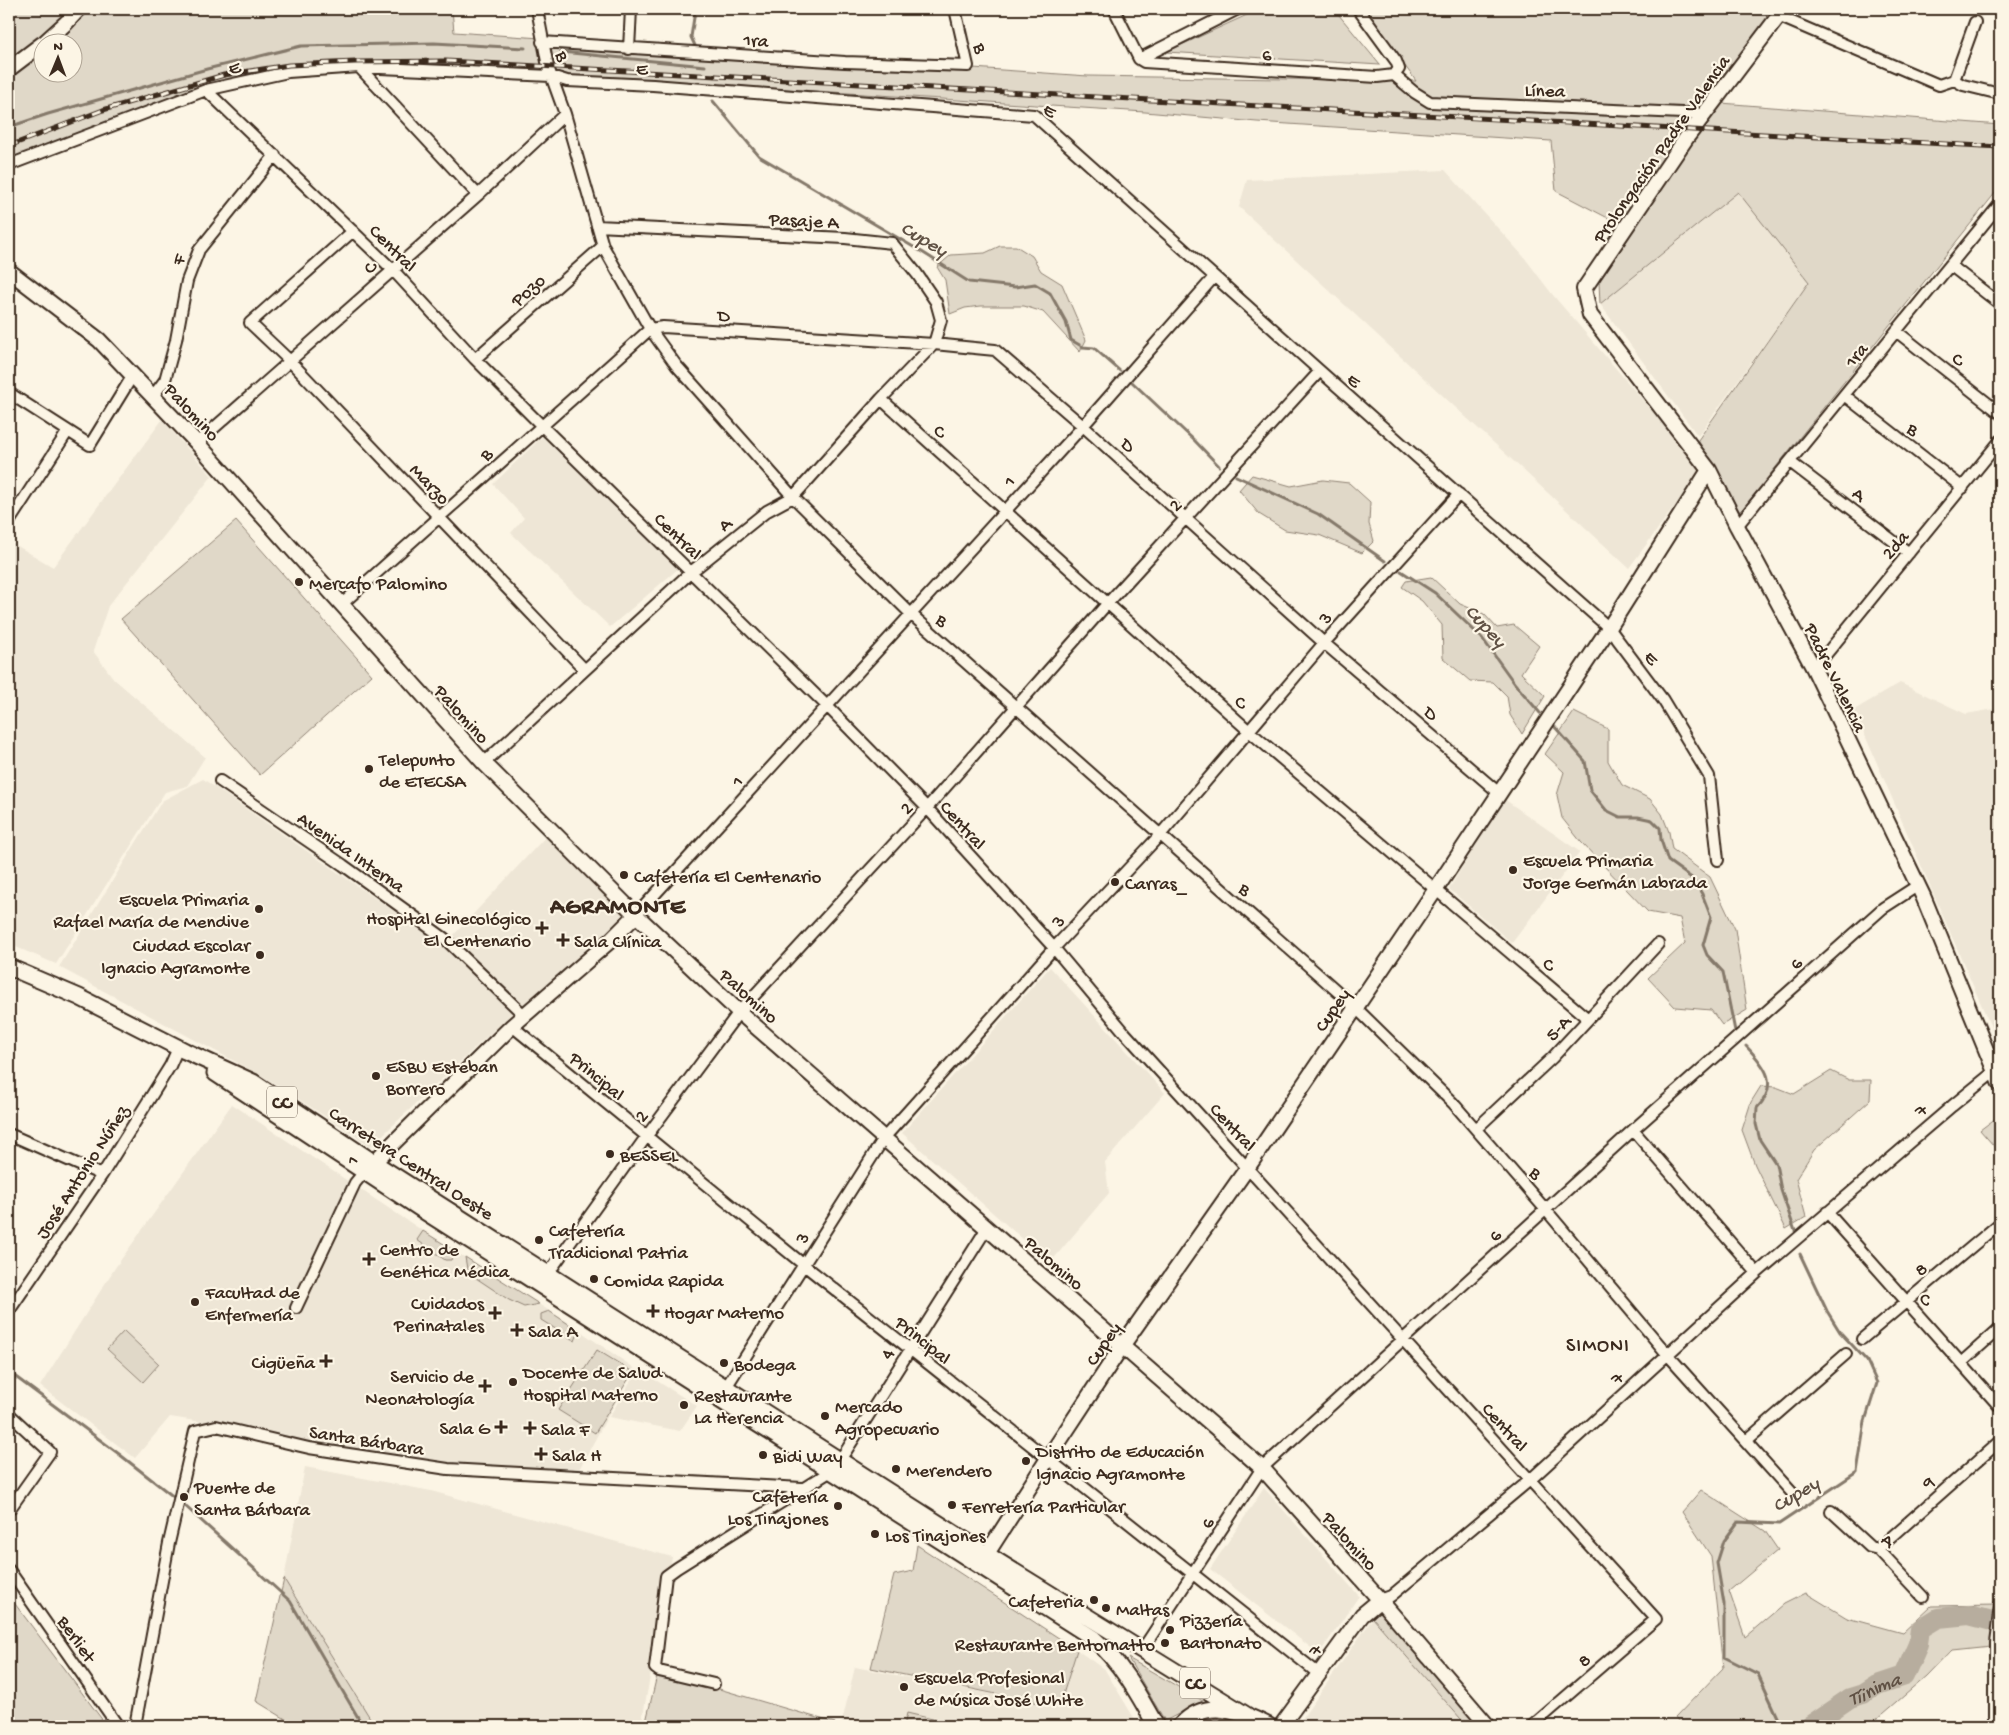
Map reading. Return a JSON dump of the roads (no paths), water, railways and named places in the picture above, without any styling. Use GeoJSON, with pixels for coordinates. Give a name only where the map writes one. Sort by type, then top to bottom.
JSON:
{"type":"FeatureCollection","features":[{"type":"Feature","properties":{"kind":"main road","name":"Carretera Central Oeste"},"geometry":{"type":"LineString","coordinates":[[9,967],[79,998],[182,1050],[369,1167],[983,1560],[1108,1650],[1156,1726]]}},
{"type":"Feature","properties":{"kind":"main road","name":"Carretera Central Oeste"},"geometry":{"type":"LineString","coordinates":[[983,1560],[1142,1650],[1248,1716]]}},
{"type":"Feature","properties":{"kind":"main road","name":"CC"},"geometry":{"type":"LineString","coordinates":[[1184,1721],[1206,1710],[1220,1709],[1248,1716],[1269,1726]]}},
{"type":"Feature","properties":{"kind":"main road"},"geometry":{"type":"LineString","coordinates":[[1168,1726],[1184,1721]]}},
{"type":"Feature","properties":{"kind":"street"},"geometry":{"type":"LineString","coordinates":[[56,32],[79,9]]}},
{"type":"Feature","properties":{"kind":"street","name":"B"},"geometry":{"type":"LineString","coordinates":[[537,9],[542,42],[551,76],[565,114],[603,246],[650,329],[676,365],[793,497],[912,615],[1355,1007],[1452,1103],[1546,1210],[1668,1356],[1795,1496]]}},
{"type":"Feature","properties":{"kind":"street"},"geometry":{"type":"LineString","coordinates":[[629,49],[631,9]]}},
{"type":"Feature","properties":{"kind":"street","name":"B"},"geometry":{"type":"LineString","coordinates":[[954,9],[968,66]]}},
{"type":"Feature","properties":{"kind":"street"},"geometry":{"type":"LineString","coordinates":[[1114,9],[1139,59],[1238,9]]}},
{"type":"Feature","properties":{"kind":"street"},"geometry":{"type":"LineString","coordinates":[[1358,9],[1396,60],[1399,69],[1394,75]]}},
{"type":"Feature","properties":{"kind":"street"},"geometry":{"type":"LineString","coordinates":[[1781,12],[1939,84],[1954,80],[1962,85],[2000,94]]}},
{"type":"Feature","properties":{"kind":"street","name":"Prolongación Padre Valencia"},"geometry":{"type":"LineString","coordinates":[[1590,315],[1584,289],[1704,114],[1781,12]]}},
{"type":"Feature","properties":{"kind":"street"},"geometry":{"type":"LineString","coordinates":[[1954,80],[1975,22]]}},
{"type":"Feature","properties":{"kind":"street","name":"1ra"},"geometry":{"type":"LineString","coordinates":[[542,42],[845,62],[968,66]]}},
{"type":"Feature","properties":{"kind":"street"},"geometry":{"type":"LineString","coordinates":[[9,69],[32,52]]}},
{"type":"Feature","properties":{"kind":"street","name":"6"},"geometry":{"type":"LineString","coordinates":[[1139,59],[1144,62],[1377,78],[1394,75]]}},
{"type":"Feature","properties":{"kind":"street"},"geometry":{"type":"LineString","coordinates":[[359,68],[478,195]]}},
{"type":"Feature","properties":{"kind":"street","name":"E"},"geometry":{"type":"LineString","coordinates":[[9,165],[206,90],[288,72],[359,68],[551,76],[567,81],[1034,115],[1609,628],[1663,700],[1709,776],[1718,860]]}},
{"type":"Feature","properties":{"kind":"street","name":"Línea"},"geometry":{"type":"LineString","coordinates":[[1394,75],[1414,92],[1430,102],[1704,114]]}},
{"type":"Feature","properties":{"kind":"street","name":"Central"},"geometry":{"type":"LineString","coordinates":[[206,90],[392,269],[543,427],[828,707],[927,808],[1054,948],[1125,1033],[1656,1619]]}},
{"type":"Feature","properties":{"kind":"street","name":"C"},"geometry":{"type":"LineString","coordinates":[[197,443],[478,195],[565,114]]}},
{"type":"Feature","properties":{"kind":"street","name":"F"},"geometry":{"type":"LineString","coordinates":[[153,396],[165,380],[176,340],[187,281],[199,250],[275,155]]}},
{"type":"Feature","properties":{"kind":"street","name":"1ra"},"geometry":{"type":"LineString","coordinates":[[1737,526],[2000,204]]}},
{"type":"Feature","properties":{"kind":"street","name":"Pasaje A"},"geometry":{"type":"LineString","coordinates":[[598,226],[845,238],[892,243],[917,274],[936,302],[941,320],[934,344]]}},
{"type":"Feature","properties":{"kind":"street","name":"Marzo"},"geometry":{"type":"LineString","coordinates":[[353,231],[250,323],[289,360],[584,669]]}},
{"type":"Feature","properties":{"kind":"street","name":"Pozo"},"geometry":{"type":"LineString","coordinates":[[476,359],[603,246]]}},
{"type":"Feature","properties":{"kind":"street"},"geometry":{"type":"LineString","coordinates":[[1950,265],[2000,304]]}},
{"type":"Feature","properties":{"kind":"street","name":"Palomino"},"geometry":{"type":"LineString","coordinates":[[9,271],[99,340],[197,443],[484,763],[636,915],[739,1012],[1262,1468],[1380,1600],[1488,1726]]}},
{"type":"Feature","properties":{"kind":"street","name":"1"},"geometry":{"type":"LineString","coordinates":[[296,1308],[356,1183],[369,1167],[512,1026],[636,915],[1083,426],[1214,276]]}},
{"type":"Feature","properties":{"kind":"street","name":"Padre Valencia"},"geometry":{"type":"LineString","coordinates":[[1590,315],[1709,470],[1814,669],[1917,886],[2000,1084]]}},
{"type":"Feature","properties":{"kind":"street","name":"D"},"geometry":{"type":"LineString","coordinates":[[650,329],[663,328],[934,344],[995,350],[1083,426],[1324,643],[1499,793]]}},
{"type":"Feature","properties":{"kind":"street","name":"B"},"geometry":{"type":"LineString","coordinates":[[342,604],[543,427],[650,329]]}},
{"type":"Feature","properties":{"kind":"street","name":"C"},"geometry":{"type":"LineString","coordinates":[[1896,331],[2000,413]]}},
{"type":"Feature","properties":{"kind":"street","name":"A"},"geometry":{"type":"LineString","coordinates":[[484,763],[691,572],[767,511],[793,497],[881,399],[934,344]]}},
{"type":"Feature","properties":{"kind":"street","name":"2"},"geometry":{"type":"LineString","coordinates":[[544,1280],[646,1137],[739,1012],[927,808],[1107,604],[1320,372]]}},
{"type":"Feature","properties":{"kind":"street"},"geometry":{"type":"LineString","coordinates":[[9,393],[90,445],[133,375]]}},
{"type":"Feature","properties":{"kind":"street","name":"B"},"geometry":{"type":"LineString","coordinates":[[1844,396],[1962,488]]}},
{"type":"Feature","properties":{"kind":"street","name":"C"},"geometry":{"type":"LineString","coordinates":[[881,399],[1249,731],[1588,1019]]}},
{"type":"Feature","properties":{"kind":"street"},"geometry":{"type":"LineString","coordinates":[[9,522],[68,430]]}},
{"type":"Feature","properties":{"kind":"street","name":"2da"},"geometry":{"type":"LineString","coordinates":[[1814,669],[2000,441]]}},
{"type":"Feature","properties":{"kind":"street","name":"A"},"geometry":{"type":"LineString","coordinates":[[1790,462],[1909,553]]}},
{"type":"Feature","properties":{"kind":"street","name":"Cupey"},"geometry":{"type":"LineString","coordinates":[[983,1560],[1122,1346],[1248,1167],[1436,888],[1609,628],[1709,470]]}},
{"type":"Feature","properties":{"kind":"street","name":"3"},"geometry":{"type":"LineString","coordinates":[[722,1393],[884,1138],[1054,948],[1160,835],[1324,643],[1459,494]]}},
{"type":"Feature","properties":{"kind":"street"},"geometry":{"type":"LineString","coordinates":[[1692,499],[1703,494],[1709,494],[1727,505]]}},
{"type":"Feature","properties":{"kind":"street","name":"Avenida Interna"},"geometry":{"type":"LineString","coordinates":[[220,781],[343,865],[444,938],[525,1016]]}},
{"type":"Feature","properties":{"kind":"street","name":"6"},"geometry":{"type":"LineString","coordinates":[[1142,1650],[1194,1574],[1262,1468],[1405,1340],[1633,1130],[1883,908],[1917,886]]}},
{"type":"Feature","properties":{"kind":"street","name":"5-A"},"geometry":{"type":"LineString","coordinates":[[1476,1129],[1552,1058],[1658,944]]}},
{"type":"Feature","properties":{"kind":"street","name":"Principal"},"geometry":{"type":"LineString","coordinates":[[512,1026],[909,1350],[1319,1674]]}},
{"type":"Feature","properties":{"kind":"street","name":"José Antonio Núñez"},"geometry":{"type":"LineString","coordinates":[[9,1311],[102,1175],[182,1050]]}},
{"type":"Feature","properties":{"kind":"street","name":"7"},"geometry":{"type":"LineString","coordinates":[[1281,1726],[1362,1616],[1380,1600],[1391,1596],[1530,1480],[1757,1273],[1995,1071]]}},
{"type":"Feature","properties":{"kind":"street"},"geometry":{"type":"LineString","coordinates":[[1633,1130],[1757,1273]]}},
{"type":"Feature","properties":{"kind":"street"},"geometry":{"type":"LineString","coordinates":[[9,1134],[102,1175]]}},
{"type":"Feature","properties":{"kind":"street","name":"C"},"geometry":{"type":"LineString","coordinates":[[1827,1212],[2000,1407]]}},
{"type":"Feature","properties":{"kind":"street","name":"8"},"geometry":{"type":"LineString","coordinates":[[1862,1339],[2000,1223]]}},
{"type":"Feature","properties":{"kind":"street","name":"4"},"geometry":{"type":"LineString","coordinates":[[835,1465],[987,1228]]}},
{"type":"Feature","properties":{"kind":"street"},"geometry":{"type":"LineString","coordinates":[[1961,1363],[2000,1328]]}},
{"type":"Feature","properties":{"kind":"street"},"geometry":{"type":"LineString","coordinates":[[1746,1441],[1846,1354]]}},
{"type":"Feature","properties":{"kind":"street"},"geometry":{"type":"LineString","coordinates":[[9,1414],[50,1452],[9,1510]]}},
{"type":"Feature","properties":{"kind":"street","name":"Santa Bárbara"},"geometry":{"type":"LineString","coordinates":[[135,1726],[174,1523],[196,1431],[216,1426],[309,1448],[448,1470],[802,1488]]}},
{"type":"Feature","properties":{"kind":"street","name":"9"},"geometry":{"type":"LineString","coordinates":[[1878,1549],[2000,1441]]}},
{"type":"Feature","properties":{"kind":"street"},"geometry":{"type":"LineString","coordinates":[[714,1684],[659,1671],[655,1668],[666,1576],[835,1465]]}},
{"type":"Feature","properties":{"kind":"street","name":"A"},"geometry":{"type":"LineString","coordinates":[[1831,1510],[1870,1547],[1878,1549],[1923,1597]]}},
{"type":"Feature","properties":{"kind":"street","name":"Berliet"},"geometry":{"type":"LineString","coordinates":[[9,1570],[118,1726]]}},
{"type":"Feature","properties":{"kind":"street"},"geometry":{"type":"LineString","coordinates":[[1995,1726],[1995,1643],[1999,1608]]}},
{"type":"Feature","properties":{"kind":"street","name":"8"},"geometry":{"type":"LineString","coordinates":[[1532,1726],[1656,1619]]}},
{"type":"Feature","properties":{"kind":"waterway","name":"Cupey"},"geometry":{"type":"LineString","coordinates":[[695,11],[691,37],[697,50]]}},
{"type":"Feature","properties":{"kind":"waterway"},"geometry":{"type":"LineString","coordinates":[[9,127],[48,114],[207,69],[301,46],[434,43],[525,48]]}},
{"type":"Feature","properties":{"kind":"waterway"},"geometry":{"type":"LineString","coordinates":[[561,52],[705,66]]}},
{"type":"Feature","properties":{"kind":"waterway","name":"Cupey"},"geometry":{"type":"LineString","coordinates":[[713,101],[759,156],[922,252],[969,282],[1015,287],[1035,284],[1050,293],[1066,322],[1071,340],[1083,347],[1094,348],[1120,371]]}},
{"type":"Feature","properties":{"kind":"waterway","name":"Cupey"},"geometry":{"type":"LineString","coordinates":[[1132,382],[1219,466]]}},
{"type":"Feature","properties":{"kind":"waterway","name":"Cupey"},"geometry":{"type":"LineString","coordinates":[[1236,476],[1318,514],[1385,561]]}},
{"type":"Feature","properties":{"kind":"waterway","name":"Cupey"},"geometry":{"type":"LineString","coordinates":[[1401,571],[1435,593],[1482,638],[1515,684],[1540,713]]}},
{"type":"Feature","properties":{"kind":"waterway","name":"Cupey"},"geometry":{"type":"LineString","coordinates":[[1554,726],[1585,761],[1590,790],[1606,810],[1620,817],[1638,817],[1652,820],[1660,828],[1661,840],[1668,861],[1693,879],[1702,894],[1711,917],[1703,945],[1707,955],[1723,972],[1735,1031]]}},
{"type":"Feature","properties":{"kind":"waterway","name":"Cupey"},"geometry":{"type":"LineString","coordinates":[[1746,1046],[1764,1068],[1769,1083],[1768,1091],[1757,1108],[1756,1124],[1760,1140],[1776,1164],[1781,1190],[1795,1231]]}},
{"type":"Feature","properties":{"kind":"waterway","name":"Cupey"},"geometry":{"type":"LineString","coordinates":[[1782,1726],[1758,1674],[1724,1657],[1724,1604],[1717,1563],[1724,1541],[1738,1522],[1779,1524],[1857,1472],[1865,1421],[1877,1383],[1867,1361],[1840,1332],[1827,1311],[1800,1254]]}},
{"type":"Feature","properties":{"kind":"waterway"},"geometry":{"type":"LineString","coordinates":[[9,1372],[184,1505],[290,1601],[363,1726]]}},
{"type":"Feature","properties":{"kind":"waterway"},"geometry":{"type":"LineString","coordinates":[[1198,1422],[1253,1470]]}},
{"type":"Feature","properties":{"kind":"waterway","name":"Tíinima"},"geometry":{"type":"LineString","coordinates":[[1809,1726],[1850,1698],[1863,1694],[1877,1685],[1904,1676],[1918,1644],[1920,1629],[1938,1618],[1969,1615],[2000,1623]]}},
{"type":"Feature","properties":{"kind":"railway"},"geometry":{"type":"LineString","coordinates":[[9,146],[103,110],[224,75],[289,65],[446,61],[2000,147]]}},
{"type":"Feature","properties":{"kind":"place","name":"Mercafo Palomino"},"geometry":{"type":"Point","coordinates":[299,582]}},
{"type":"Feature","properties":{"kind":"place","name":"Telepunto de ETECSA"},"geometry":{"type":"Point","coordinates":[369,769]}},
{"type":"Feature","properties":{"kind":"place","name":"Escuela Primaria Jorge Germán Labrada"},"geometry":{"type":"Point","coordinates":[1513,870]}},
{"type":"Feature","properties":{"kind":"place","name":"Cafetería El Centenario"},"geometry":{"type":"Point","coordinates":[624,875]}},
{"type":"Feature","properties":{"kind":"place","name":"Carras_"},"geometry":{"type":"Point","coordinates":[1115,882]}},
{"type":"Feature","properties":{"kind":"place","name":"Escuela Primaria Rafael María de Mendive"},"geometry":{"type":"Point","coordinates":[259,909]}},
{"type":"Feature","properties":{"kind":"place","name":"Hospital Ginecológico El Centenario"},"geometry":{"type":"Point","coordinates":[542,928]}},
{"type":"Feature","properties":{"kind":"place","name":"Sala Clínica"},"geometry":{"type":"Point","coordinates":[563,940]}},
{"type":"Feature","properties":{"kind":"place","name":"Ciudad Escolar Ignacio Agramonte"},"geometry":{"type":"Point","coordinates":[260,955]}},
{"type":"Feature","properties":{"kind":"place","name":"ESBU Esteban Borrero"},"geometry":{"type":"Point","coordinates":[376,1076]}},
{"type":"Feature","properties":{"kind":"place","name":"BESSEL"},"geometry":{"type":"Point","coordinates":[610,1154]}},
{"type":"Feature","properties":{"kind":"place","name":"Cafetería Tradicional Patria"},"geometry":{"type":"Point","coordinates":[539,1240]}},
{"type":"Feature","properties":{"kind":"place","name":"Centro de Genética Médica"},"geometry":{"type":"Point","coordinates":[369,1259]}},
{"type":"Feature","properties":{"kind":"place","name":"Comida Rapida"},"geometry":{"type":"Point","coordinates":[594,1279]}},
{"type":"Feature","properties":{"kind":"place","name":"Facultad de Enfermería"},"geometry":{"type":"Point","coordinates":[195,1302]}},
{"type":"Feature","properties":{"kind":"place","name":"Hogar Materno"},"geometry":{"type":"Point","coordinates":[653,1311]}},
{"type":"Feature","properties":{"kind":"place","name":"Cuidados Perinatales"},"geometry":{"type":"Point","coordinates":[495,1313]}},
{"type":"Feature","properties":{"kind":"place","name":"Sala A"},"geometry":{"type":"Point","coordinates":[517,1330]}},
{"type":"Feature","properties":{"kind":"place","name":"Cigüeña"},"geometry":{"type":"Point","coordinates":[326,1361]}},
{"type":"Feature","properties":{"kind":"place","name":"Bodega"},"geometry":{"type":"Point","coordinates":[724,1363]}},
{"type":"Feature","properties":{"kind":"place","name":"Docente de Salud Hospital Materno"},"geometry":{"type":"Point","coordinates":[513,1382]}},
{"type":"Feature","properties":{"kind":"place","name":"Servicio de Neonatología"},"geometry":{"type":"Point","coordinates":[485,1386]}},
{"type":"Feature","properties":{"kind":"place","name":"Restaurante La Herencia"},"geometry":{"type":"Point","coordinates":[684,1405]}},
{"type":"Feature","properties":{"kind":"place","name":"Mercado Agropecuario"},"geometry":{"type":"Point","coordinates":[825,1416]}},
{"type":"Feature","properties":{"kind":"place","name":"Sala G"},"geometry":{"type":"Point","coordinates":[501,1427]}},
{"type":"Feature","properties":{"kind":"place","name":"Sala F"},"geometry":{"type":"Point","coordinates":[530,1428]}},
{"type":"Feature","properties":{"kind":"place","name":"Sala H"},"geometry":{"type":"Point","coordinates":[541,1454]}},
{"type":"Feature","properties":{"kind":"place","name":"Bidi Way"},"geometry":{"type":"Point","coordinates":[763,1455]}},
{"type":"Feature","properties":{"kind":"place","name":"Distrito de Educación Ignacio Agramonte"},"geometry":{"type":"Point","coordinates":[1026,1461]}},
{"type":"Feature","properties":{"kind":"place","name":"Merendero"},"geometry":{"type":"Point","coordinates":[896,1469]}},
{"type":"Feature","properties":{"kind":"place","name":"Puente de Santa Bárbara"},"geometry":{"type":"Point","coordinates":[184,1497]}},
{"type":"Feature","properties":{"kind":"place","name":"Ferretería Particular"},"geometry":{"type":"Point","coordinates":[952,1505]}},
{"type":"Feature","properties":{"kind":"place","name":"Cafetería Los Tinajones"},"geometry":{"type":"Point","coordinates":[838,1506]}},
{"type":"Feature","properties":{"kind":"place","name":"Los Tinajones"},"geometry":{"type":"Point","coordinates":[875,1534]}},
{"type":"Feature","properties":{"kind":"place","name":"Cafeteria"},"geometry":{"type":"Point","coordinates":[1094,1600]}},
{"type":"Feature","properties":{"kind":"place","name":"Maltas"},"geometry":{"type":"Point","coordinates":[1106,1608]}},
{"type":"Feature","properties":{"kind":"place","name":"Pizzería Bartonato"},"geometry":{"type":"Point","coordinates":[1170,1630]}},
{"type":"Feature","properties":{"kind":"place","name":"Restaurante Bentornatto"},"geometry":{"type":"Point","coordinates":[1165,1643]}},
{"type":"Feature","properties":{"kind":"place","name":"Escuela Profesional de Música José White"},"geometry":{"type":"Point","coordinates":[904,1687]}},
{"type":"Feature","properties":{"kind":"district","name":"AGRAMONTE"},"geometry":{"type":"Point","coordinates":[618,905]}},
{"type":"Feature","properties":{"kind":"district","name":"SIMONI"},"geometry":{"type":"Point","coordinates":[1598,1344]}}]}
